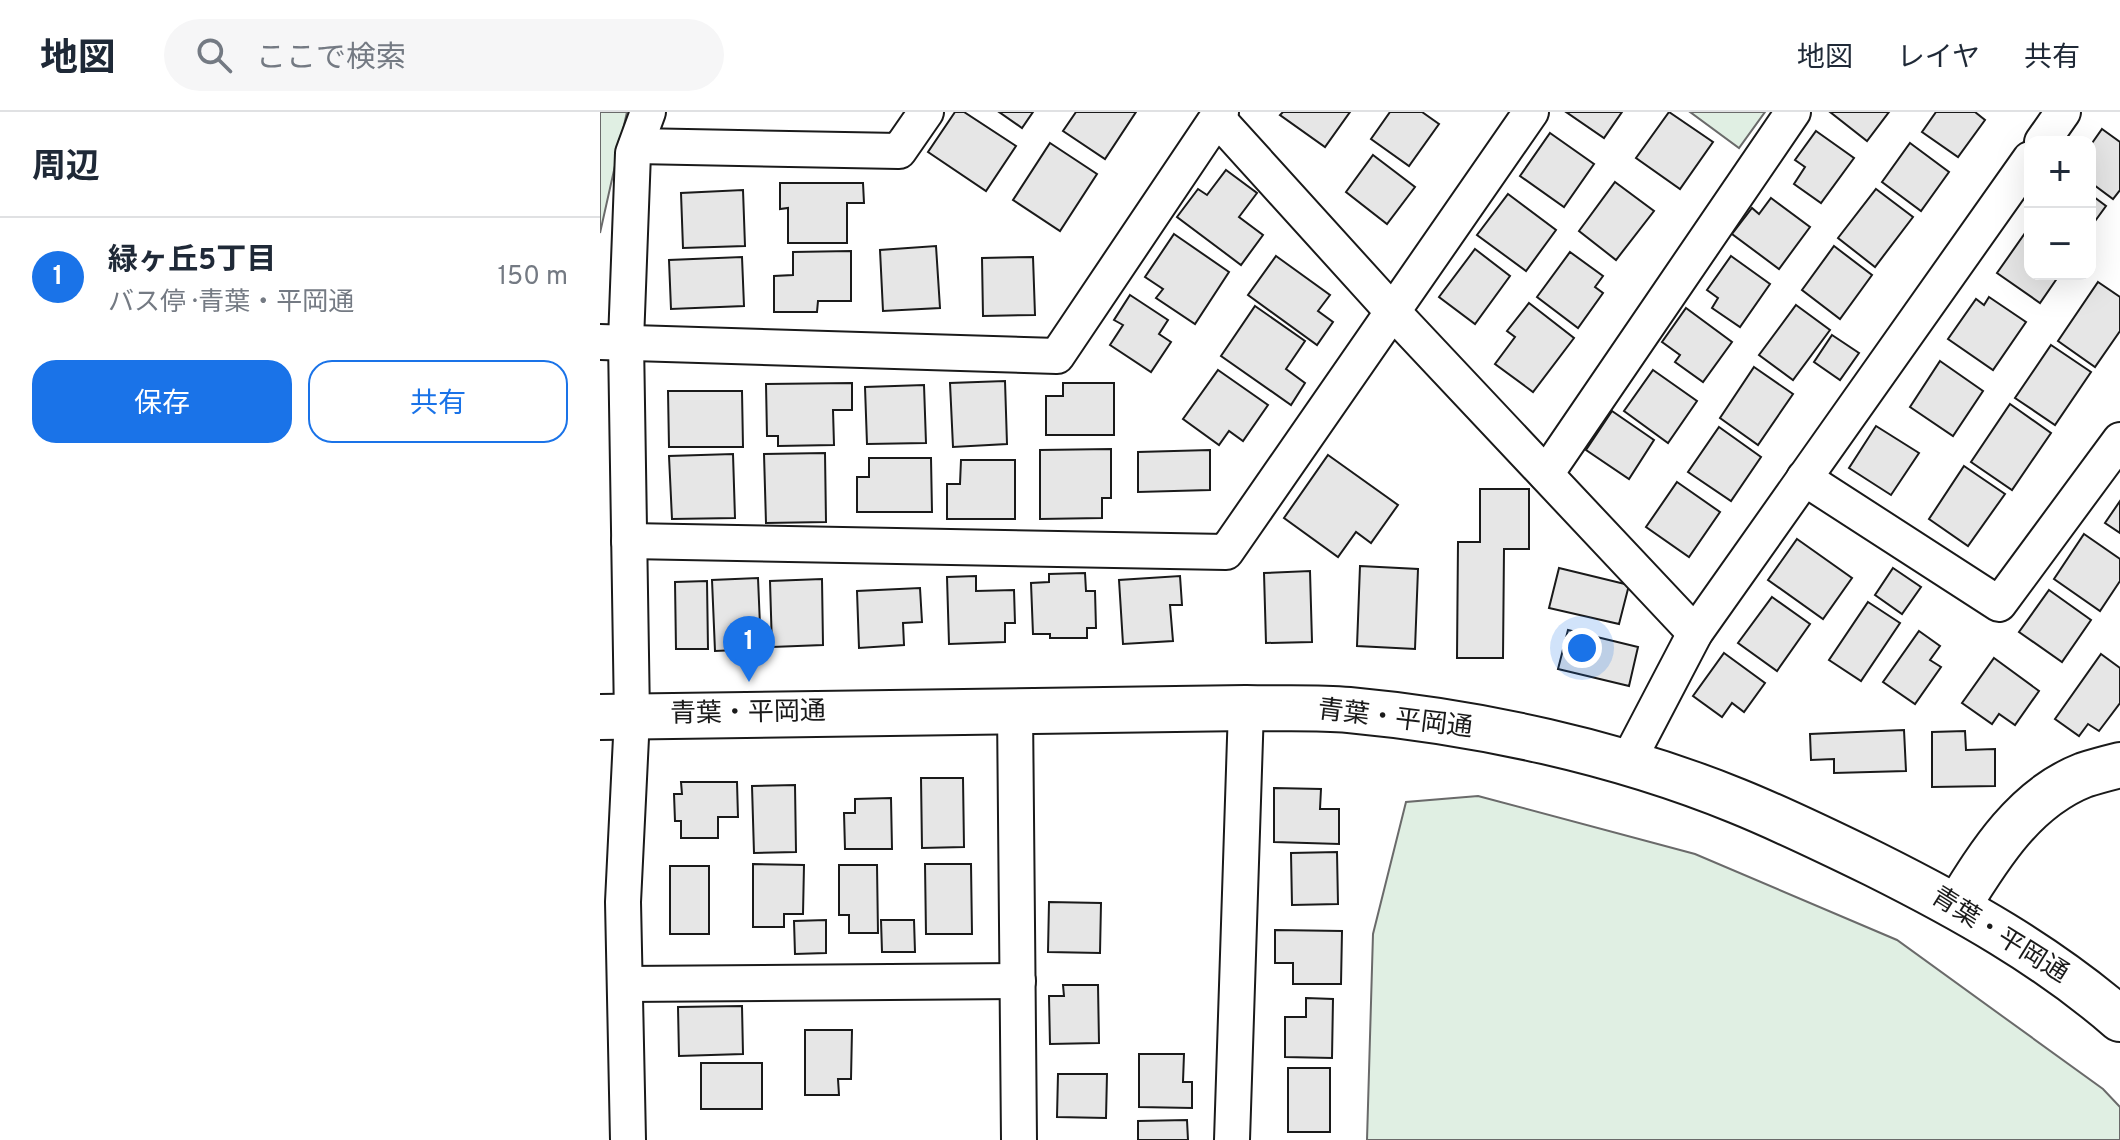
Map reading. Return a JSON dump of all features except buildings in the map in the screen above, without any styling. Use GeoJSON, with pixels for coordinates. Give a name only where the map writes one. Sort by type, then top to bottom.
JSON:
{"type":"FeatureCollection","features":[{"type":"Feature","properties":{"kind":"street"},"geometry":{"type":"LineString","coordinates":[[628,1140],[614,1099],[625,984],[611,902],[616,717],[629,541],[613,342],[633,153],[648,112]]}},
{"type":"Feature","properties":{"kind":"street"},"geometry":{"type":"LineString","coordinates":[[636,146],[899,151],[926,112]]}},
{"type":"Feature","properties":{"kind":"street"},"geometry":{"type":"LineString","coordinates":[[629,541],[1226,552],[1531,112]]}},
{"type":"Feature","properties":{"kind":"street"},"geometry":{"type":"LineString","coordinates":[[1546,474],[1793,112]]}},
{"type":"Feature","properties":{"kind":"street"},"geometry":{"type":"LineString","coordinates":[[2046,136],[2063,112]]}},
{"type":"Feature","properties":{"kind":"street"},"geometry":{"type":"LineString","coordinates":[[613,342],[1057,356],[1219,115],[1392,311],[1695,633]]}},
{"type":"Feature","properties":{"kind":"street"},"geometry":{"type":"LineString","coordinates":[[1627,763],[1695,633],[2024,167]]}},
{"type":"Feature","properties":{"kind":"street"},"geometry":{"type":"LineString","coordinates":[[1804,478],[1999,604],[2120,440]]}},
{"type":"Feature","properties":{"kind":"street"},"geometry":{"type":"LineString","coordinates":[[1232,1140],[1246,708]]}},
{"type":"Feature","properties":{"kind":"street","name":"青葉・平岡通"},"geometry":{"type":"LineString","coordinates":[[616,717],[1246,708],[1347,710],[1451,723],[1627,763],[1734,800],[1800,828],[1958,906],[2039,956],[2120,1019]]}},
{"type":"Feature","properties":{"kind":"street"},"geometry":{"type":"LineString","coordinates":[[1015,709],[1019,1140]]}},
{"type":"Feature","properties":{"kind":"street"},"geometry":{"type":"LineString","coordinates":[[1958,906],[2011,828],[2045,797],[2083,775],[2120,765]]}},
{"type":"Feature","properties":{"kind":"street"},"geometry":{"type":"LineString","coordinates":[[625,984],[1018,981]]}},
{"type":"Feature","properties":{"kind":"green space"},"geometry":{"type":"Polygon","coordinates":[[[600,112],[627,112],[600,233],[600,112]]]}},
{"type":"Feature","properties":{"kind":"green space"},"geometry":{"type":"Polygon","coordinates":[[[1690,112],[1765,112],[1739,148],[1690,112]]]}},
{"type":"Feature","properties":{"kind":"green space"},"geometry":{"type":"Polygon","coordinates":[[[1478,796],[1695,854],[1897,940],[2103,1089],[2120,1107],[2120,1140],[1367,1140],[1373,934],[1406,802],[1478,796]]]}},
{"type":"Feature","properties":{"kind":"place","name":"緑ヶ丘5丁目"},"geometry":{"type":"Point","coordinates":[749,682]}}]}
